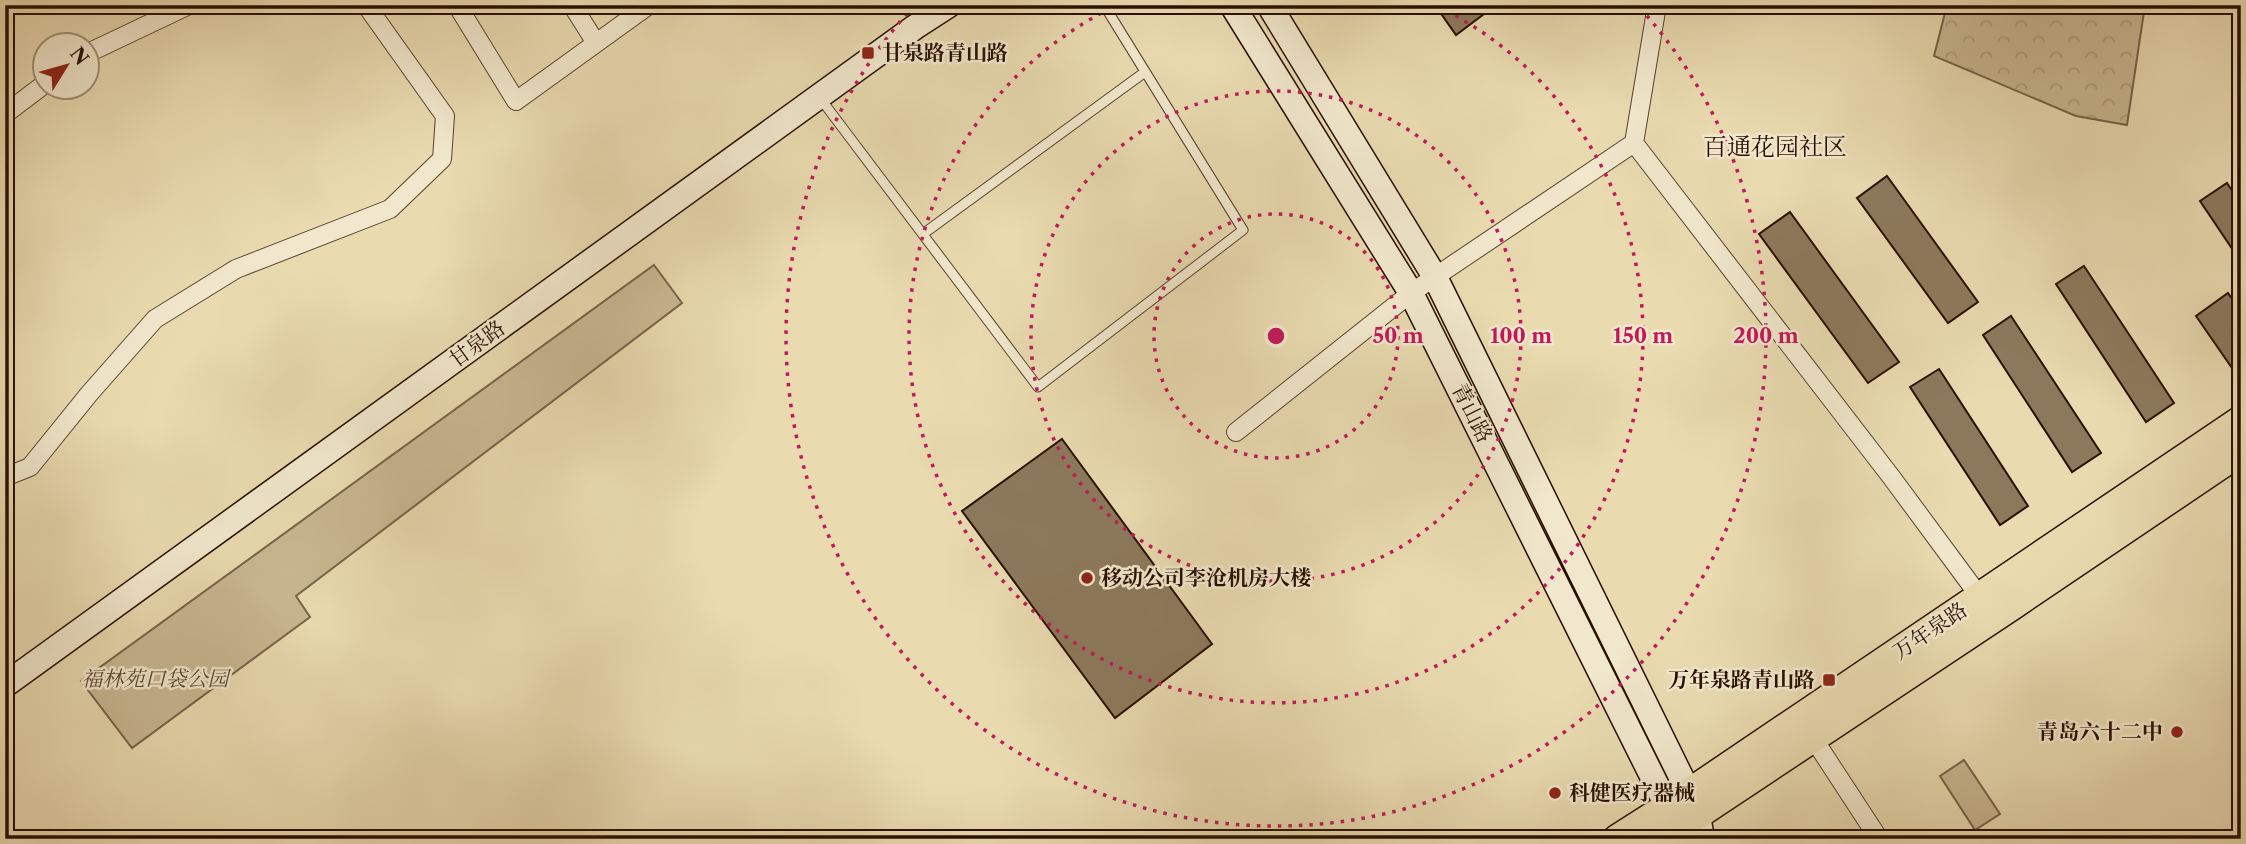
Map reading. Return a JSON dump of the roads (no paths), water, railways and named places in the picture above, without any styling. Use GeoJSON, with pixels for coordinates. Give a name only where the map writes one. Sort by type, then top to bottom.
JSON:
{"type":"FeatureCollection","features":[{"type":"Feature","properties":{"kind":"main road","name":"青山路"},"geometry":{"type":"LineString","coordinates":[[1232,5],[1411,293],[1682,823]]}},
{"type":"Feature","properties":{"kind":"main road","name":"青山路"},"geometry":{"type":"LineString","coordinates":[[1269,5],[1435,277],[1682,823]]}},
{"type":"Feature","properties":{"kind":"main road","name":"甘泉路"},"geometry":{"type":"LineString","coordinates":[[5,685],[819,97],[933,10]]}},
{"type":"Feature","properties":{"kind":"main road","name":"万年泉路"},"geometry":{"type":"LineString","coordinates":[[1682,823],[1979,597],[2241,420]]}},
{"type":"Feature","properties":{"kind":"main road","name":"万年泉路"},"geometry":{"type":"LineString","coordinates":[[1617,839],[1682,823],[2241,451]]}},
{"type":"Feature","properties":{"kind":"street"},"geometry":{"type":"LineString","coordinates":[[102,46],[189,5]]}},
{"type":"Feature","properties":{"kind":"street"},"geometry":{"type":"LineString","coordinates":[[5,477],[30,467],[155,319],[236,269],[390,209],[442,159],[445,116],[366,5]]}},
{"type":"Feature","properties":{"kind":"street"},"geometry":{"type":"LineString","coordinates":[[457,5],[516,100],[649,5]]}},
{"type":"Feature","properties":{"kind":"street"},"geometry":{"type":"LineString","coordinates":[[572,5],[596,43]]}},
{"type":"Feature","properties":{"kind":"street"},"geometry":{"type":"LineString","coordinates":[[1236,432],[1411,293],[1634,143],[1657,5]]}},
{"type":"Feature","properties":{"kind":"street"},"geometry":{"type":"LineString","coordinates":[[5,114],[32,94]]}},
{"type":"Feature","properties":{"kind":"street"},"geometry":{"type":"LineString","coordinates":[[1634,143],[1892,478],[1979,597]]}},
{"type":"Feature","properties":{"kind":"street"},"geometry":{"type":"LineString","coordinates":[[1813,738],[1879,839]]}},
{"type":"Feature","properties":{"kind":"lane"},"geometry":{"type":"LineString","coordinates":[[819,97],[1038,387],[1243,230],[1104,5]]}},
{"type":"Feature","properties":{"kind":"lane"},"geometry":{"type":"LineString","coordinates":[[923,234],[1145,72]]}},
{"type":"Feature","properties":{"kind":"place","name":"甘泉路青山路"},"geometry":{"type":"Point","coordinates":[868,53]}},
{"type":"Feature","properties":{"kind":"place","name":"移动公司李沧机房大楼"},"geometry":{"type":"Point","coordinates":[1087,578]}},
{"type":"Feature","properties":{"kind":"place","name":"万年泉路青山路"},"geometry":{"type":"Point","coordinates":[1829,680]}},
{"type":"Feature","properties":{"kind":"place","name":"青岛六十二中"},"geometry":{"type":"Point","coordinates":[2177,732]}},
{"type":"Feature","properties":{"kind":"place","name":"科健医疗器械"},"geometry":{"type":"Point","coordinates":[1555,793]}},
{"type":"Feature","properties":{"kind":"district","name":"百通花园社区"},"geometry":{"type":"Point","coordinates":[1775,147]}},
{"type":"Feature","properties":{"kind":"park label","name":"福林苑口袋公园"},"geometry":{"type":"Point","coordinates":[155,679]}}]}
